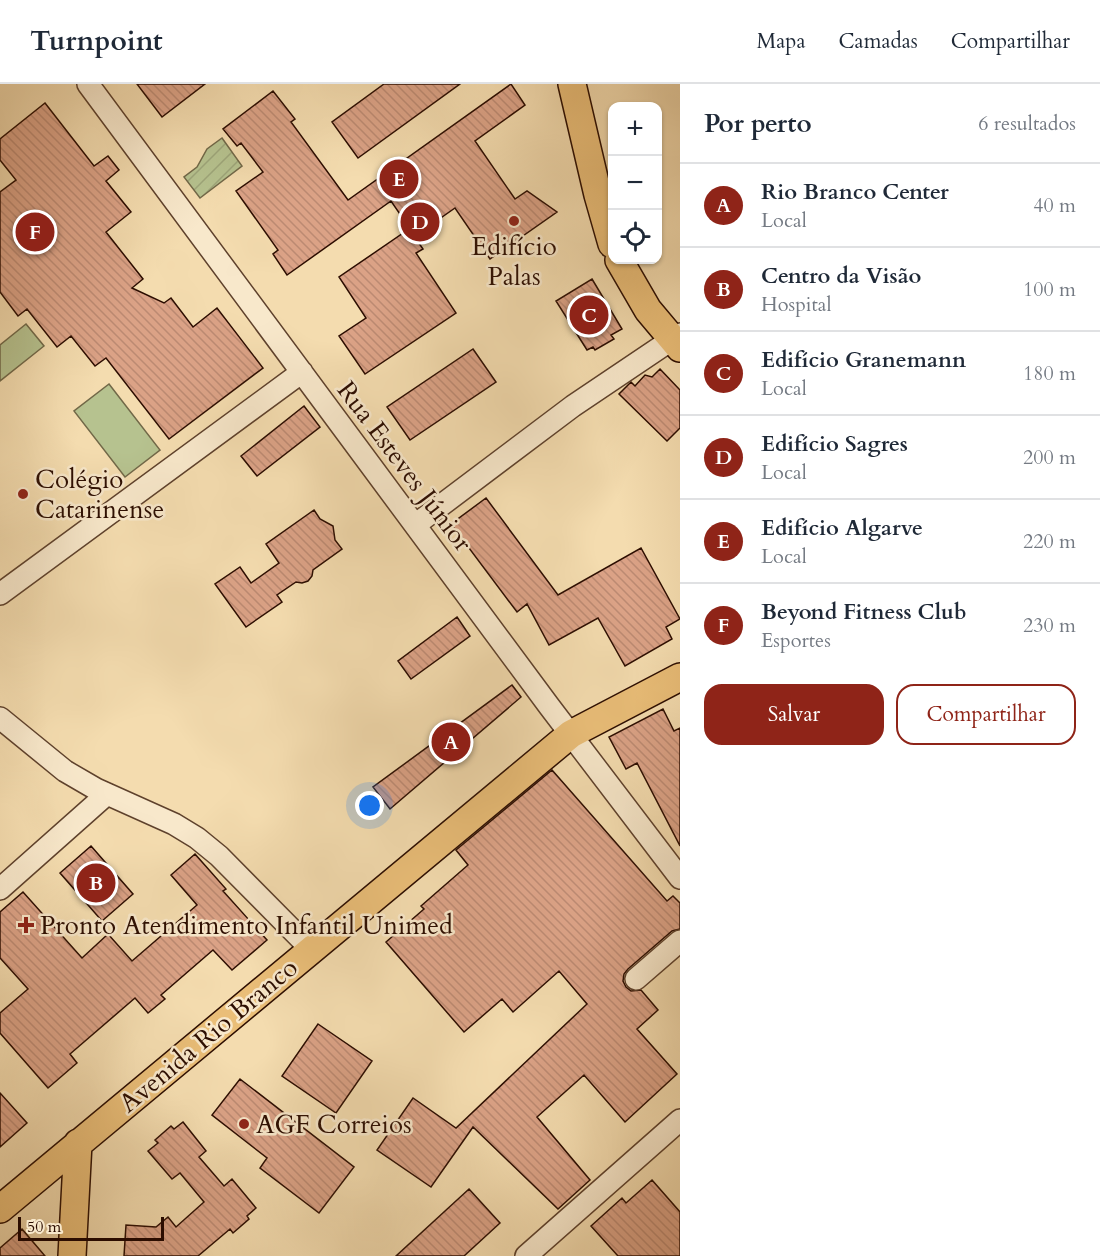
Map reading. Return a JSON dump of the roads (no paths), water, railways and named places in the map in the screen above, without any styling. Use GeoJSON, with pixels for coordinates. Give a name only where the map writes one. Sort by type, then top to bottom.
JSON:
{"type":"FeatureCollection","features":[{"type":"Feature","properties":{"kind":"main road"},"geometry":{"type":"LineString","coordinates":[[572,84],[608,230]]}},
{"type":"Feature","properties":{"kind":"main road"},"geometry":{"type":"LineString","coordinates":[[621,264],[648,310],[677,340]]}},
{"type":"Feature","properties":{"kind":"main road","name":"Avenida Rio Branco"},"geometry":{"type":"LineString","coordinates":[[0,1209],[571,734],[680,677]]}},
{"type":"Feature","properties":{"kind":"main road"},"geometry":{"type":"LineString","coordinates":[[72,1256],[78,1143]]}},
{"type":"Feature","properties":{"kind":"street","name":"Rua Esteves Júnior"},"geometry":{"type":"LineString","coordinates":[[88,84],[571,734],[679,874]]}},
{"type":"Feature","properties":{"kind":"street"},"geometry":{"type":"LineString","coordinates":[[415,525],[573,406],[677,340]]}},
{"type":"Feature","properties":{"kind":"street"},"geometry":{"type":"LineString","coordinates":[[0,594],[302,372]]}},
{"type":"Feature","properties":{"kind":"street"},"geometry":{"type":"LineString","coordinates":[[0,718],[65,771],[107,794],[174,824],[197,838],[219,856],[311,950]]}},
{"type":"Feature","properties":{"kind":"street"},"geometry":{"type":"LineString","coordinates":[[0,889],[107,794]]}},
{"type":"Feature","properties":{"kind":"street"},"geometry":{"type":"LineString","coordinates":[[636,979],[680,941]]}},
{"type":"Feature","properties":{"kind":"street"},"geometry":{"type":"LineString","coordinates":[[526,1256],[680,1120]]}},
{"type":"Feature","properties":{"kind":"place","name":"Edifício Algarve"},"geometry":{"type":"Point","coordinates":[399,179]}},
{"type":"Feature","properties":{"kind":"place","name":"Edifício Palas"},"geometry":{"type":"Point","coordinates":[514,221]}},
{"type":"Feature","properties":{"kind":"place","name":"Edifício Sagres"},"geometry":{"type":"Point","coordinates":[420,222]}},
{"type":"Feature","properties":{"kind":"place","name":"Beyond Fitness Club"},"geometry":{"type":"Point","coordinates":[35,232]}},
{"type":"Feature","properties":{"kind":"place","name":"Edifício Granemann"},"geometry":{"type":"Point","coordinates":[589,315]}},
{"type":"Feature","properties":{"kind":"place","name":"Colégio Catarinense"},"geometry":{"type":"Point","coordinates":[23,494]}},
{"type":"Feature","properties":{"kind":"place","name":"Rio Branco Center"},"geometry":{"type":"Point","coordinates":[451,742]}},
{"type":"Feature","properties":{"kind":"place","name":"Centro da Visão"},"geometry":{"type":"Point","coordinates":[96,883]}},
{"type":"Feature","properties":{"kind":"place","name":"Pronto Atendimento Infantil Unimed"},"geometry":{"type":"Point","coordinates":[26,925]}},
{"type":"Feature","properties":{"kind":"place","name":"AGF Correios"},"geometry":{"type":"Point","coordinates":[244,1124]}}]}
